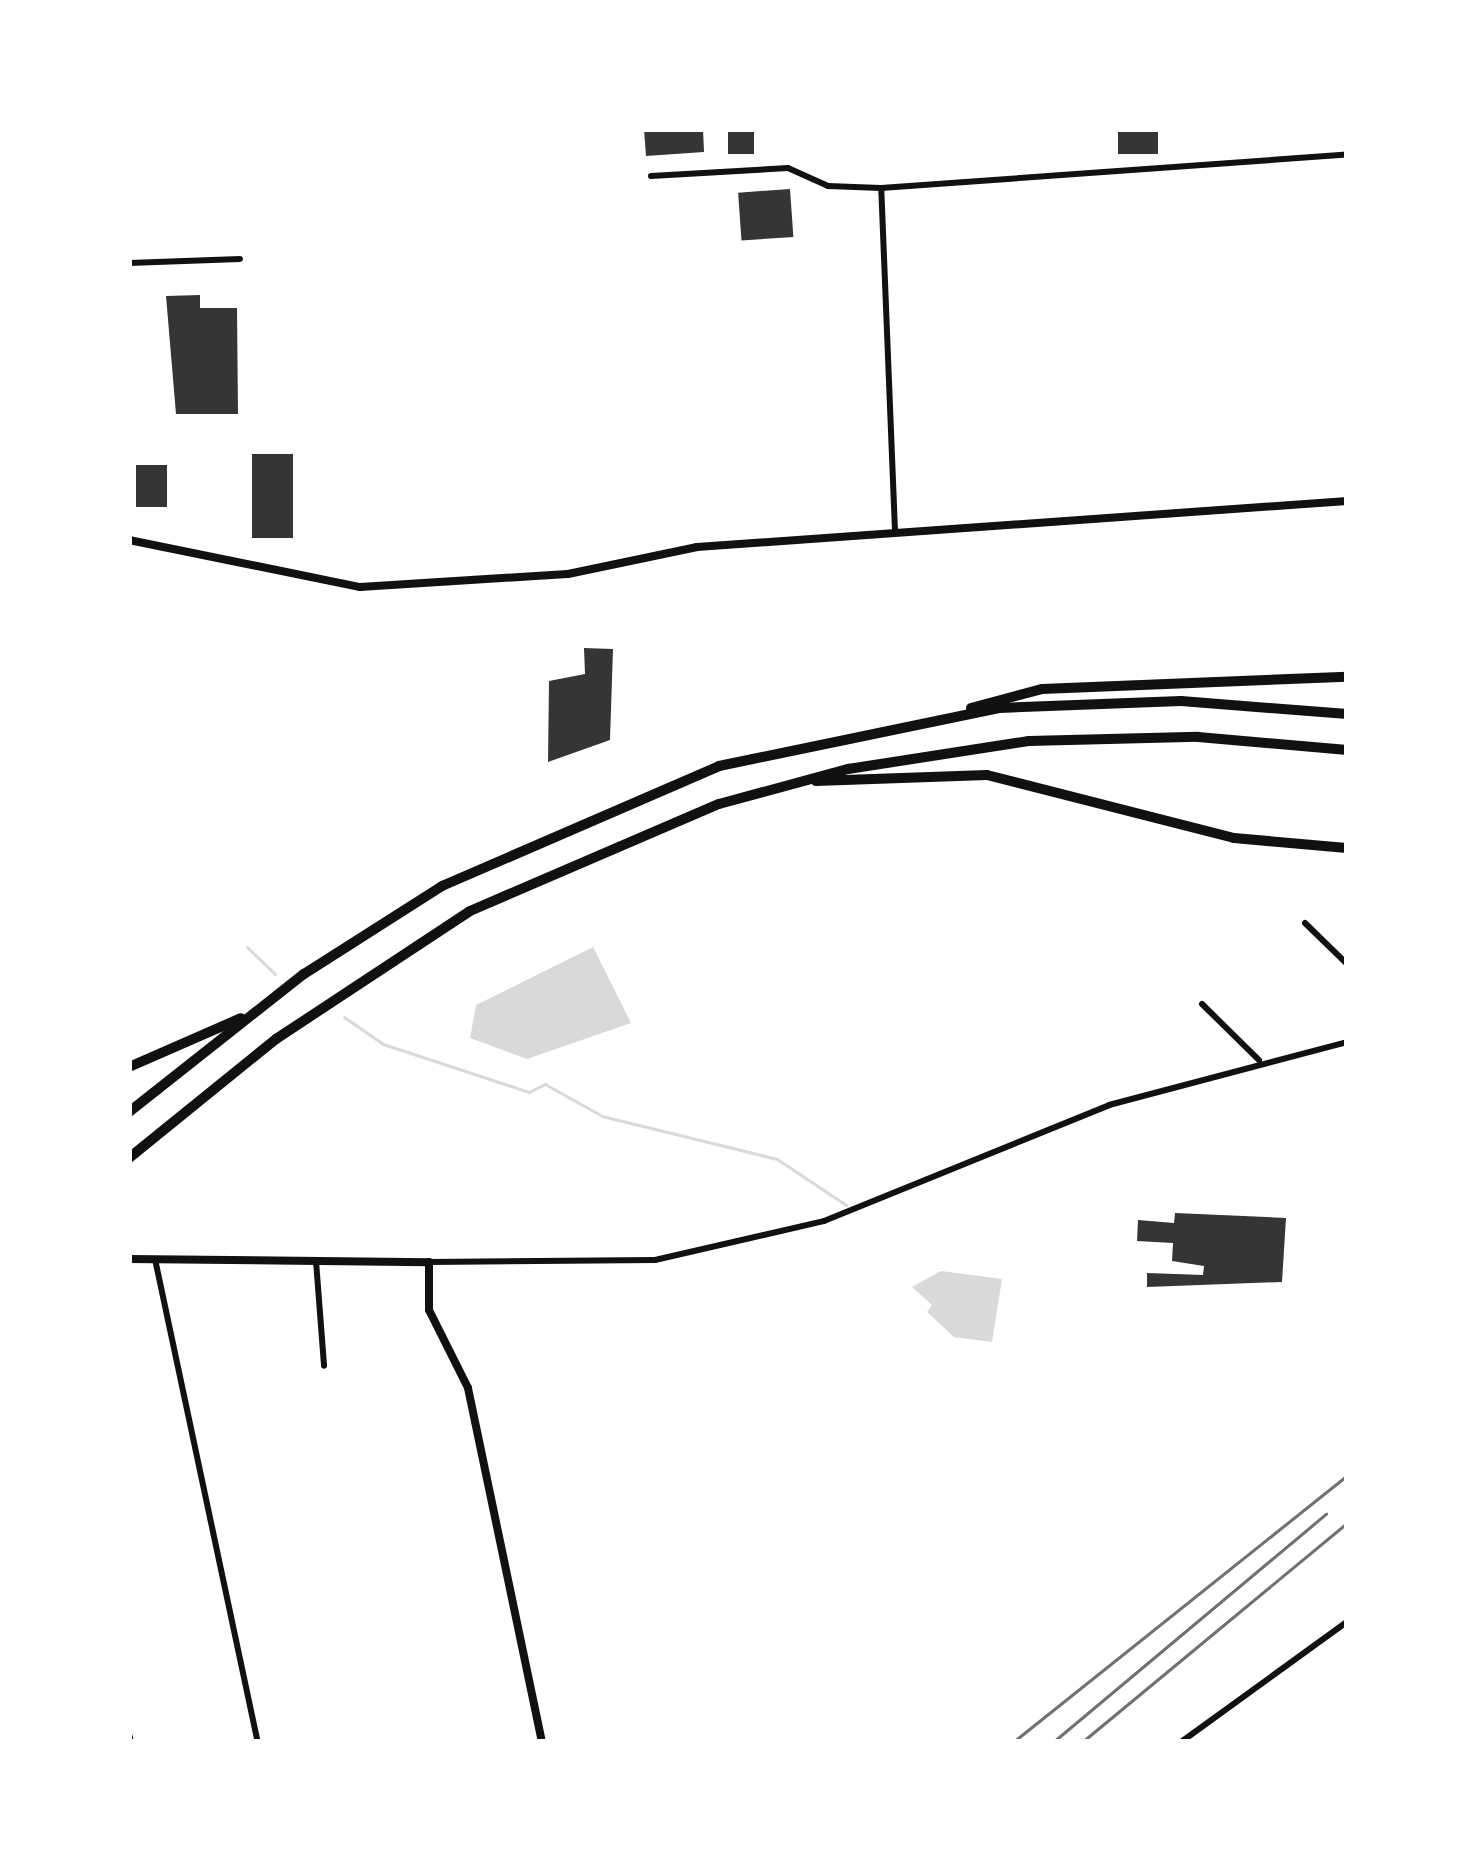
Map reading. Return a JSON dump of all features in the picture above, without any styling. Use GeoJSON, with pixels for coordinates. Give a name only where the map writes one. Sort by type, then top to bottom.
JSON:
{"type":"FeatureCollection","features":[{"type":"Feature","properties":{"kind":"highway"},"geometry":{"type":"LineString","coordinates":[[129,1112],[248,1016],[365,931],[577,818],[817,737],[963,712],[1042,689],[1347,677]]}},
{"type":"Feature","properties":{"kind":"highway"},"geometry":{"type":"LineString","coordinates":[[963,712],[1181,701],[1347,714]]}},
{"type":"Feature","properties":{"kind":"highway"},"geometry":{"type":"LineString","coordinates":[[129,1159],[276,1039],[470,911],[620,840],[801,780],[950,750],[1114,736],[1347,750]]}},
{"type":"Feature","properties":{"kind":"highway"},"geometry":{"type":"LineString","coordinates":[[801,780],[987,775],[1234,838],[1347,848]]}},
{"type":"Feature","properties":{"kind":"highway"},"geometry":{"type":"LineString","coordinates":[[129,1067],[248,1016]]}},
{"type":"Feature","properties":{"kind":"street"},"geometry":{"type":"LineString","coordinates":[[651,176],[788,168],[828,186],[880,188],[1347,155]]}},
{"type":"Feature","properties":{"kind":"street"},"geometry":{"type":"LineString","coordinates":[[880,188],[895,531]]}},
{"type":"Feature","properties":{"kind":"street"},"geometry":{"type":"LineString","coordinates":[[129,263],[240,259]]}},
{"type":"Feature","properties":{"kind":"street"},"geometry":{"type":"LineString","coordinates":[[129,540],[359,587],[613,568],[697,547],[1347,502]]}},
{"type":"Feature","properties":{"kind":"street"},"geometry":{"type":"LineString","coordinates":[[1305,923],[1347,964]]}},
{"type":"Feature","properties":{"kind":"street"},"geometry":{"type":"LineString","coordinates":[[1202,1004],[1259,1060]]}},
{"type":"Feature","properties":{"kind":"street"},"geometry":{"type":"LineString","coordinates":[[129,1259],[655,1260],[824,1221],[1109,1105],[1259,1060],[1347,1042]]}},
{"type":"Feature","properties":{"kind":"street"},"geometry":{"type":"LineString","coordinates":[[155,1259],[258,1742]]}},
{"type":"Feature","properties":{"kind":"street"},"geometry":{"type":"LineString","coordinates":[[316,1261],[324,1366]]}},
{"type":"Feature","properties":{"kind":"street"},"geometry":{"type":"LineString","coordinates":[[429,1262],[429,1310],[468,1388],[542,1742]]}},
{"type":"Feature","properties":{"kind":"street"},"geometry":{"type":"LineString","coordinates":[[1180,1742],[1347,1622]]}},
{"type":"Feature","properties":{"kind":"shaded area"},"geometry":{"type":"Polygon","coordinates":[[[593,947],[631,1023],[527,1059],[470,1038],[476,1005],[593,947]]]}},
{"type":"Feature","properties":{"kind":"shaded area"},"geometry":{"type":"Polygon","coordinates":[[[941,1271],[1002,1279],[992,1342],[954,1337],[927,1312],[932,1305],[912,1287],[941,1271]]]}},
{"type":"Feature","properties":{"kind":"building"},"geometry":{"type":"Polygon","coordinates":[[[644,129],[703,129],[704,152],[646,156],[644,129]]]}},
{"type":"Feature","properties":{"kind":"building"},"geometry":{"type":"Polygon","coordinates":[[[728,129],[754,129],[754,154],[728,154],[728,129]]]}},
{"type":"Feature","properties":{"kind":"building"},"geometry":{"type":"Polygon","coordinates":[[[1118,129],[1158,129],[1158,154],[1118,154],[1118,129]]]}},
{"type":"Feature","properties":{"kind":"building"},"geometry":{"type":"Polygon","coordinates":[[[790,189],[793,237],[741,241],[738,193],[790,189]]]}},
{"type":"Feature","properties":{"kind":"building"},"geometry":{"type":"Polygon","coordinates":[[[200,295],[200,308],[237,308],[238,414],[176,414],[166,296],[200,295]]]}},
{"type":"Feature","properties":{"kind":"building"},"geometry":{"type":"Polygon","coordinates":[[[252,454],[293,454],[293,538],[252,538],[252,454]]]}},
{"type":"Feature","properties":{"kind":"building"},"geometry":{"type":"Polygon","coordinates":[[[136,465],[167,465],[167,507],[136,507],[136,465]]]}},
{"type":"Feature","properties":{"kind":"building"},"geometry":{"type":"Polygon","coordinates":[[[584,648],[613,649],[610,740],[548,762],[549,681],[585,674],[584,648]]]}},
{"type":"Feature","properties":{"kind":"building"},"geometry":{"type":"Polygon","coordinates":[[[1175,1213],[1286,1218],[1282,1282],[1147,1287],[1147,1273],[1203,1275],[1204,1266],[1172,1261],[1173,1243],[1137,1241],[1138,1220],[1174,1223],[1175,1213]]]}},
{"type":"Feature","properties":{"kind":"waterway"},"geometry":{"type":"LineString","coordinates":[[247,947],[275,974]]}},
{"type":"Feature","properties":{"kind":"waterway"},"geometry":{"type":"LineString","coordinates":[[344,1017],[383,1044],[529,1092],[545,1084],[602,1116],[777,1159],[846,1205]]}},
{"type":"Feature","properties":{"kind":"railway"},"geometry":{"type":"LineString","coordinates":[[1013,1742],[1347,1475]]}},
{"type":"Feature","properties":{"kind":"railway"},"geometry":{"type":"LineString","coordinates":[[1053,1742],[1326,1514]]}},
{"type":"Feature","properties":{"kind":"railway"},"geometry":{"type":"LineString","coordinates":[[1082,1742],[1347,1523]]}}]}
